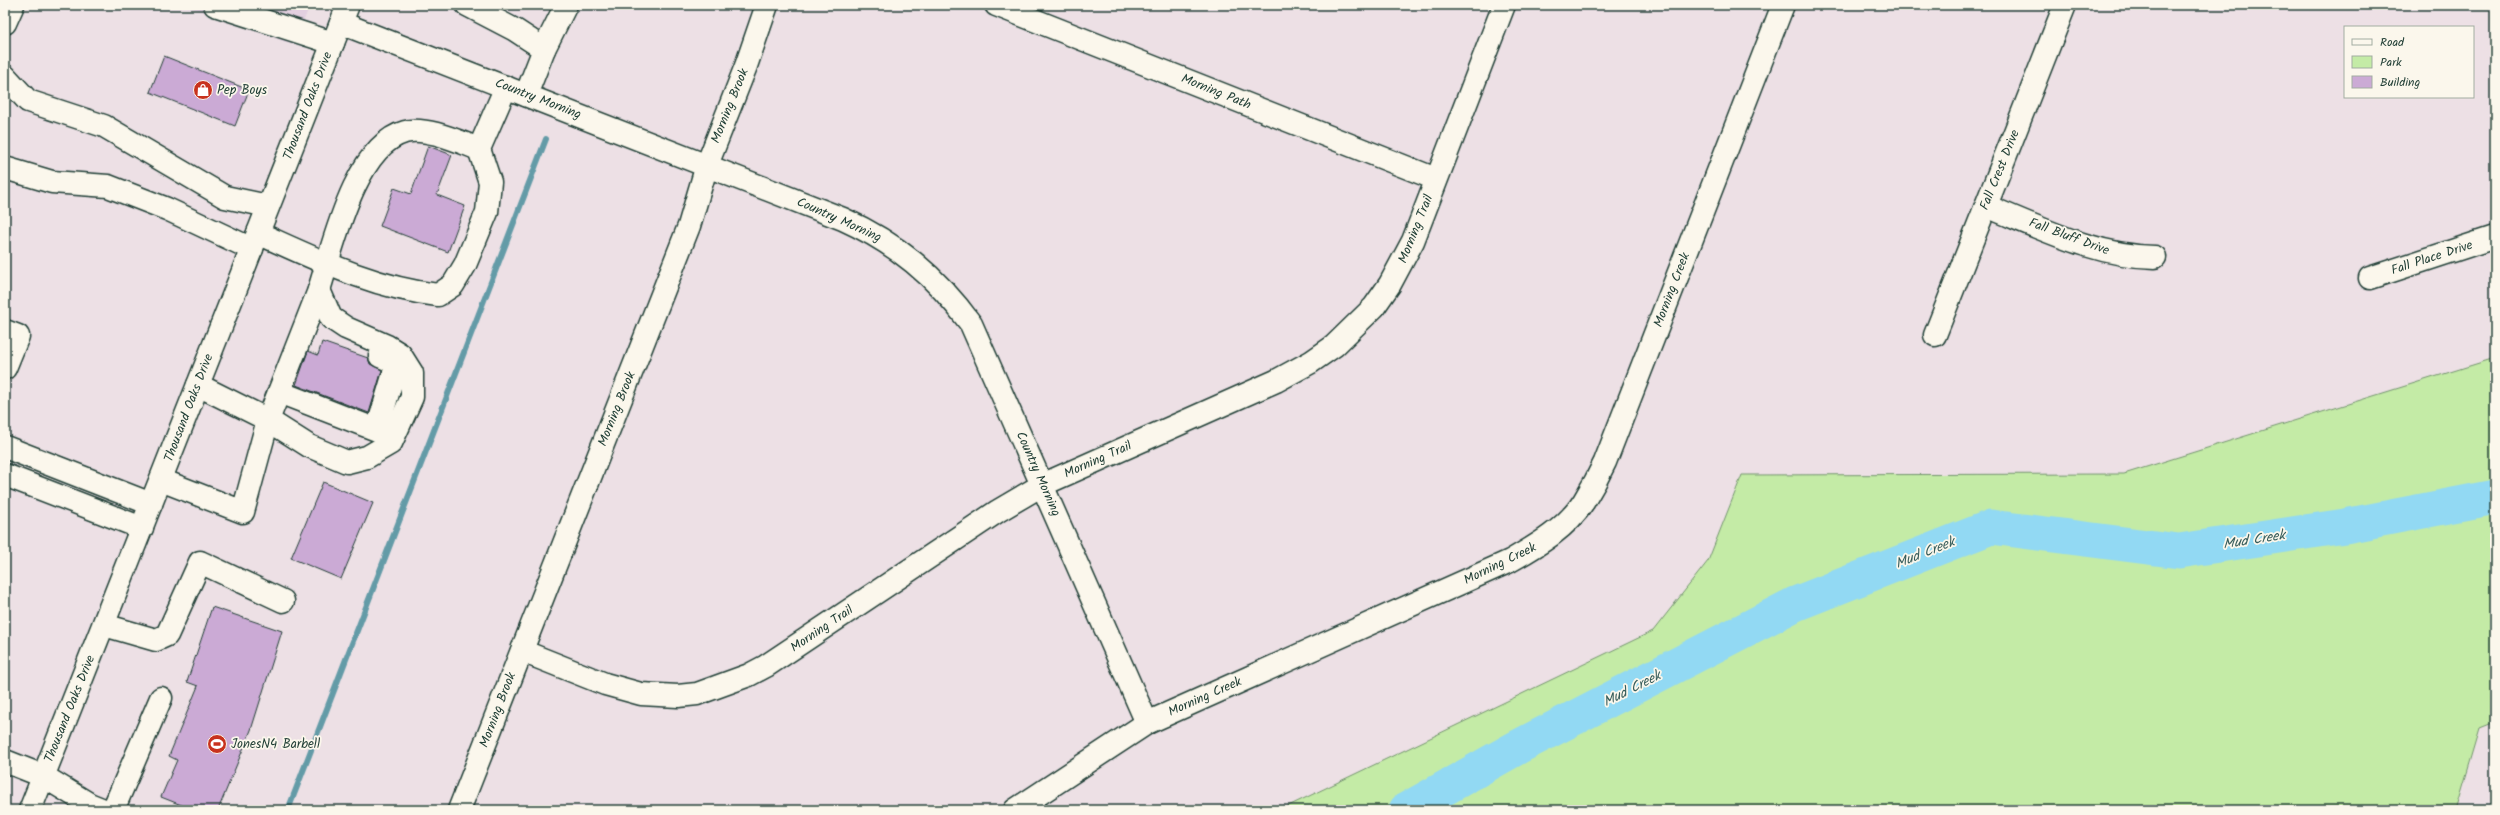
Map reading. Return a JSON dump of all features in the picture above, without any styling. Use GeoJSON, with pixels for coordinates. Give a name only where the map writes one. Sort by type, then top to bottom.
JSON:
{"type":"FeatureCollection","features":[{"type":"Feature","properties":{"kind":"street"},"geometry":{"type":"LineString","coordinates":[[5,23],[13,5]]}},
{"type":"Feature","properties":{"kind":"street"},"geometry":{"type":"LineString","coordinates":[[215,5],[249,11],[333,43]]}},
{"type":"Feature","properties":{"kind":"street"},"geometry":{"type":"LineString","coordinates":[[467,5],[515,30],[544,49]]}},
{"type":"Feature","properties":{"kind":"street"},"geometry":{"type":"LineString","coordinates":[[526,95],[544,49],[566,5]]}},
{"type":"Feature","properties":{"kind":"street","name":"Morning Brook"},"geometry":{"type":"LineString","coordinates":[[459,810],[689,226],[707,165],[746,66],[767,5]]}},
{"type":"Feature","properties":{"kind":"street","name":"Morning Path"},"geometry":{"type":"LineString","coordinates":[[996,5],[1436,179]]}},
{"type":"Feature","properties":{"kind":"street","name":"Morning Trail"},"geometry":{"type":"LineString","coordinates":[[522,651],[605,684],[641,694],[678,696],[697,694],[749,676],[998,512],[1042,485],[1276,381],[1311,362],[1334,346],[1374,307],[1390,284],[1413,241],[1504,5]]}},
{"type":"Feature","properties":{"kind":"street","name":"Morning Creek"},"geometry":{"type":"LineString","coordinates":[[1015,810],[1148,723],[1510,561],[1544,542],[1584,502],[1606,462],[1783,5]]}},
{"type":"Feature","properties":{"kind":"street","name":"Fall Crest Drive"},"geometry":{"type":"LineString","coordinates":[[1935,335],[2065,5]]}},
{"type":"Feature","properties":{"kind":"street","name":"Country Morning"},"geometry":{"type":"LineString","coordinates":[[344,14],[506,87],[707,165],[869,231],[893,245],[936,280],[971,324],[1148,723]]}},
{"type":"Feature","properties":{"kind":"street","name":"Thousand Oaks Drive"},"geometry":{"type":"LineString","coordinates":[[30,810],[104,626],[344,14]]}},
{"type":"Feature","properties":{"kind":"street"},"geometry":{"type":"LineString","coordinates":[[5,76],[28,101],[104,126],[225,197],[268,206]]}},
{"type":"Feature","properties":{"kind":"street"},"geometry":{"type":"LineString","coordinates":[[5,168],[52,182],[108,186],[255,241],[327,264],[352,274],[421,293],[438,295],[453,284],[465,264],[487,212],[490,182],[479,149],[506,87]]}},
{"type":"Feature","properties":{"kind":"street"},"geometry":{"type":"LineString","coordinates":[[161,480],[243,512],[268,420],[319,290],[348,202],[367,163],[384,144],[406,132],[432,133],[479,149]]}},
{"type":"Feature","properties":{"kind":"street","name":"Fall Bluff Drive"},"geometry":{"type":"LineString","coordinates":[[1986,206],[2086,246],[2111,253],[2155,257]]}},
{"type":"Feature","properties":{"kind":"street","name":"Fall Place Drive"},"geometry":{"type":"LineString","coordinates":[[2370,278],[2495,237]]}},
{"type":"Feature","properties":{"kind":"street"},"geometry":{"type":"LineString","coordinates":[[279,392],[377,430],[397,364],[336,336],[331,318],[319,290]]}},
{"type":"Feature","properties":{"kind":"street"},"geometry":{"type":"LineString","coordinates":[[198,385],[268,420],[309,446],[347,462],[366,457],[391,443],[412,397],[412,373],[400,354],[387,346],[346,328],[331,318]]}},
{"type":"Feature","properties":{"kind":"street"},"geometry":{"type":"LineString","coordinates":[[5,368],[11,333]]}},
{"type":"Feature","properties":{"kind":"street"},"geometry":{"type":"LineString","coordinates":[[5,447],[151,504]]}},
{"type":"Feature","properties":{"kind":"street"},"geometry":{"type":"LineString","coordinates":[[38,487],[48,464]]}},
{"type":"Feature","properties":{"kind":"street"},"geometry":{"type":"LineString","coordinates":[[5,475],[142,528]]}},
{"type":"Feature","properties":{"kind":"street"},"geometry":{"type":"LineString","coordinates":[[104,626],[156,640],[167,635],[200,562],[283,601]]}},
{"type":"Feature","properties":{"kind":"street"},"geometry":{"type":"LineString","coordinates":[[113,810],[161,698]]}},
{"type":"Feature","properties":{"kind":"street"},"geometry":{"type":"LineString","coordinates":[[5,762],[43,776],[89,804],[104,810]]}},
{"type":"Feature","properties":{"kind":"shaded area"},"geometry":{"type":"Polygon","coordinates":[[[185,5],[310,5],[294,45],[185,5]]]}},
{"type":"Feature","properties":{"kind":"green space"},"geometry":{"type":"Polygon","coordinates":[[[2495,358],[2495,723],[2480,729],[2456,810],[1280,810],[1653,631],[1708,561],[1742,475],[2124,474],[2495,358]]]}},
{"type":"Feature","properties":{"kind":"building"},"geometry":{"type":"Polygon","coordinates":[[[164,56],[249,90],[235,126],[150,92],[164,56]]]}},
{"type":"Feature","properties":{"kind":"building"},"geometry":{"type":"Polygon","coordinates":[[[428,146],[452,155],[437,195],[465,206],[448,252],[380,226],[394,188],[411,194],[428,146]]]}},
{"type":"Feature","properties":{"kind":"building"},"geometry":{"type":"Polygon","coordinates":[[[322,342],[368,358],[370,364],[382,370],[369,413],[296,385],[308,351],[318,355],[322,342]]]}},
{"type":"Feature","properties":{"kind":"building"},"geometry":{"type":"Polygon","coordinates":[[[323,482],[373,503],[341,579],[291,558],[323,482]]]}},
{"type":"Feature","properties":{"kind":"building"},"geometry":{"type":"Polygon","coordinates":[[[212,607],[282,631],[251,730],[218,810],[194,810],[161,797],[177,760],[169,756],[198,686],[187,682],[212,607]]]}},
{"type":"Feature","properties":{"kind":"waterway"},"geometry":{"type":"LineString","coordinates":[[288,810],[546,139]]}},
{"type":"Feature","properties":{"kind":"waterway","name":"Mud Creek"},"geometry":{"type":"LineString","coordinates":[[1406,810],[1518,747],[1795,604],[1991,527],[2179,551],[2345,526],[2495,497]]}},
{"type":"Feature","properties":{"kind":"place","name":"Pep Boys"},"geometry":{"type":"Point","coordinates":[203,90]}},
{"type":"Feature","properties":{"kind":"place","name":"JonesN4 Barbell"},"geometry":{"type":"Point","coordinates":[217,744]}}]}
